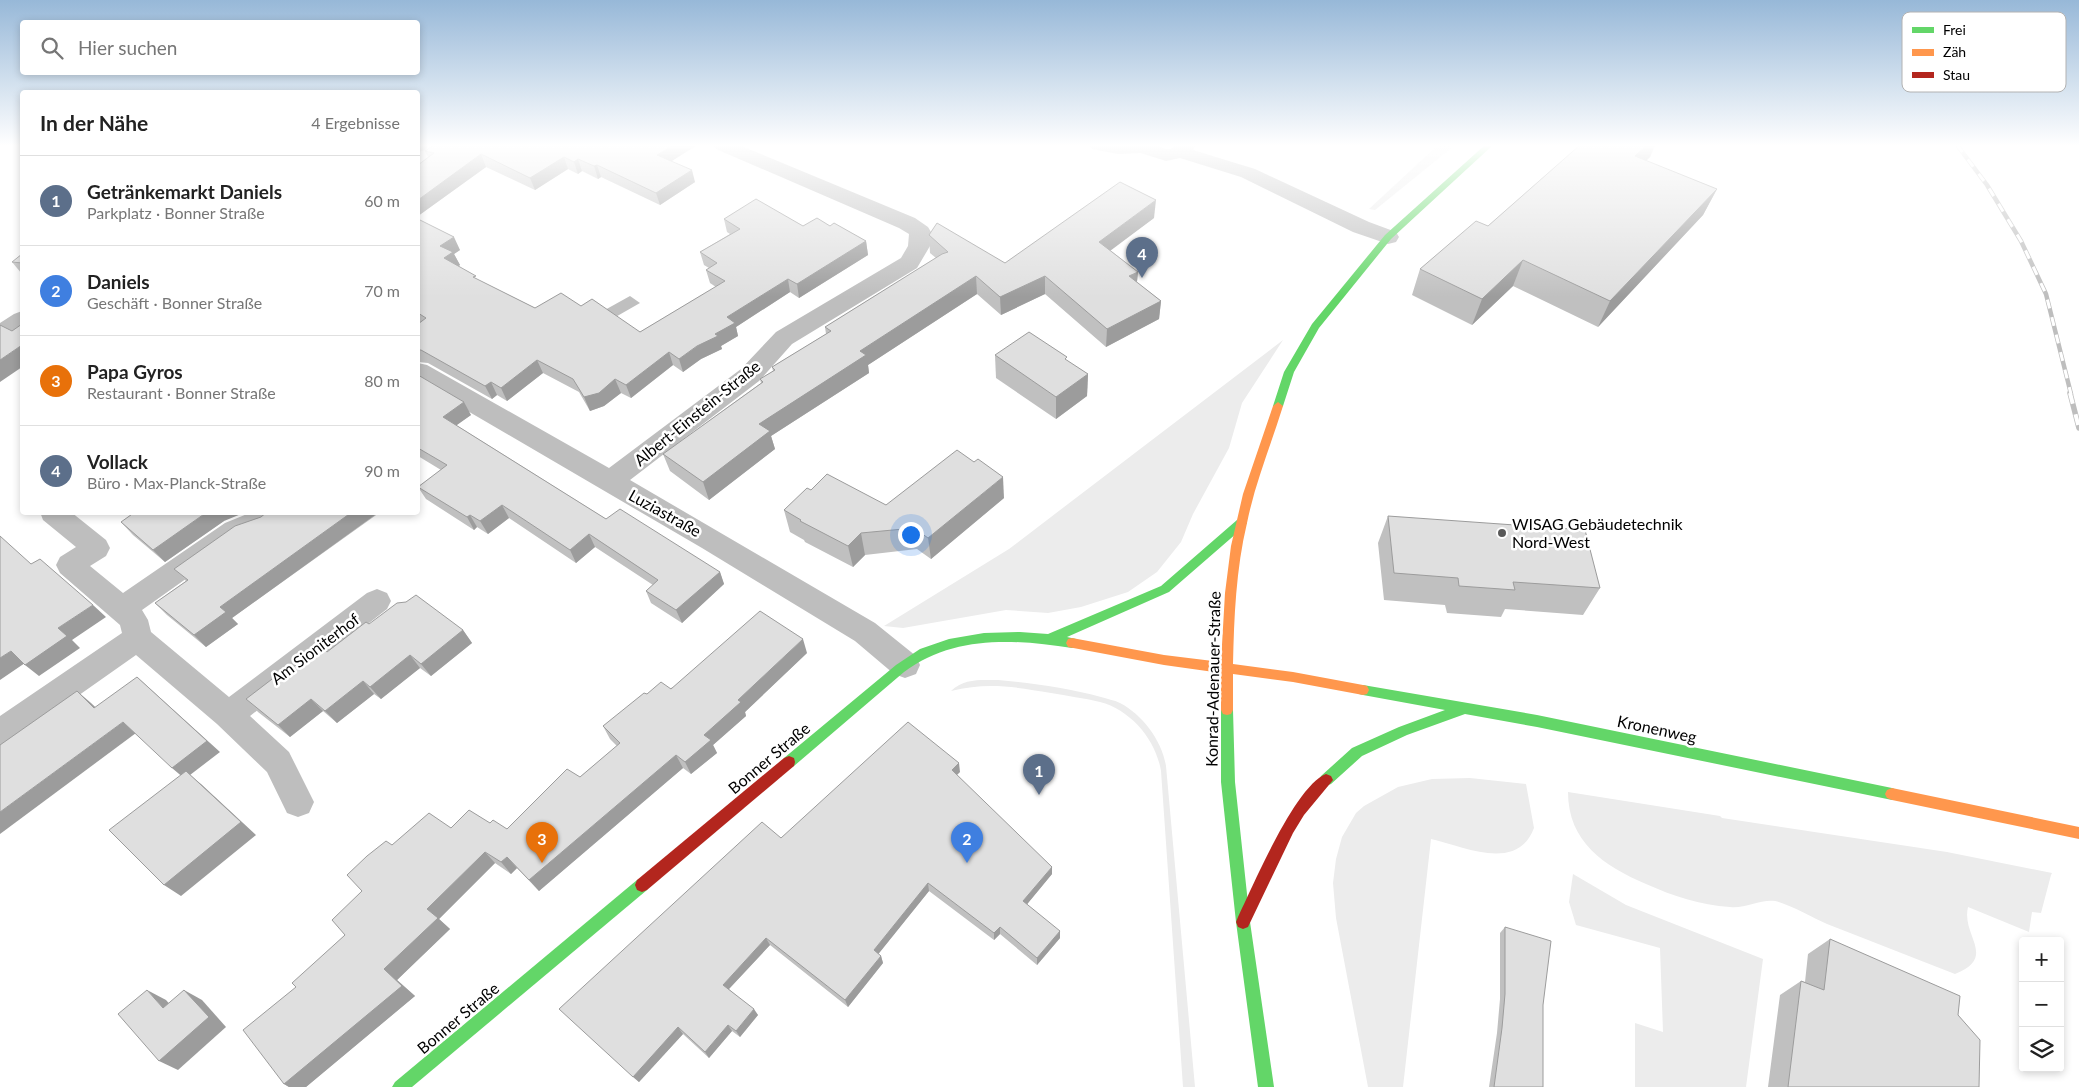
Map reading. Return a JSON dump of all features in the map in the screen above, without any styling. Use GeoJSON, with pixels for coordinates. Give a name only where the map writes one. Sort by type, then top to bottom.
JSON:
{"type":"FeatureCollection","features":[{"type":"Feature","properties":{"kind":"main road","name":"Konrad-Adenauer-Straße"},"geometry":{"type":"LineString","coordinates":[[1266,1087],[1243,922],[1228,782],[1227,668],[1230,592],[1241,523],[1289,372],[1315,326],[1388,237],[1433,196]]}},
{"type":"Feature","properties":{"kind":"main road"},"geometry":{"type":"LineString","coordinates":[[1050,639],[1166,590],[1241,523]]}},
{"type":"Feature","properties":{"kind":"main road","name":"Bonner Straße"},"geometry":{"type":"LineString","coordinates":[[400,1087],[905,666],[932,649],[966,640],[1016,636],[1050,639],[1139,656],[1227,668]]}},
{"type":"Feature","properties":{"kind":"main road","name":"Kronenweg"},"geometry":{"type":"LineString","coordinates":[[1227,668],[1293,676],[1537,721],[2079,833]]}},
{"type":"Feature","properties":{"kind":"main road"},"geometry":{"type":"LineString","coordinates":[[1243,922],[1292,822],[1317,788],[1357,752],[1403,731],[1465,708]]}},
{"type":"Feature","properties":{"kind":"street","name":"Albert-Einstein-Straße"},"geometry":{"type":"LineString","coordinates":[[609,482],[750,374],[784,338],[909,263],[919,246],[920,232],[906,223],[842,196]]}},
{"type":"Feature","properties":{"kind":"street"},"geometry":{"type":"LineString","coordinates":[[1296,196],[1361,227],[1388,237]]}},
{"type":"Feature","properties":{"kind":"street"},"geometry":{"type":"LineString","coordinates":[[0,334],[20,319]]}},
{"type":"Feature","properties":{"kind":"street","name":"Luziastraße"},"geometry":{"type":"LineString","coordinates":[[420,372],[712,540],[865,632],[905,666]]}},
{"type":"Feature","properties":{"kind":"street"},"geometry":{"type":"LineString","coordinates":[[54,515],[96,548],[70,565],[134,620],[137,638],[228,715],[278,762],[298,802]]}},
{"type":"Feature","properties":{"kind":"street"},"geometry":{"type":"LineString","coordinates":[[122,609],[235,530],[260,521],[269,515]]}},
{"type":"Feature","properties":{"kind":"street","name":"Am Sioniterhof"},"geometry":{"type":"LineString","coordinates":[[228,715],[377,601]]}},
{"type":"Feature","properties":{"kind":"street"},"geometry":{"type":"LineString","coordinates":[[0,732],[137,638]]}},
{"type":"Feature","properties":{"kind":"shaded area"},"geometry":{"type":"Polygon","coordinates":[[[1383,196],[1393,196],[1375,210],[1369,209],[1383,196]]]}},
{"type":"Feature","properties":{"kind":"shaded area"},"geometry":{"type":"Polygon","coordinates":[[[630,296],[640,303],[612,319],[603,311],[630,296]]]}},
{"type":"Feature","properties":{"kind":"shaded area"},"geometry":{"type":"Polygon","coordinates":[[[1283,340],[1242,403],[1229,448],[1193,514],[1181,542],[1157,572],[1128,592],[1081,607],[1048,613],[1006,610],[903,628],[884,626],[1009,549],[1283,340]]]}},
{"type":"Feature","properties":{"kind":"shaded area"},"geometry":{"type":"Polygon","coordinates":[[[998,680],[1063,688],[1118,702],[1136,714],[1156,738],[1166,766],[1195,1087],[1183,1087],[1161,771],[1154,748],[1132,719],[1111,706],[1100,702],[1001,686],[964,688],[951,691],[967,682],[998,680]]]}},
{"type":"Feature","properties":{"kind":"shaded area"},"geometry":{"type":"Polygon","coordinates":[[[1470,778],[1526,784],[1534,828],[1526,842],[1515,850],[1502,853],[1488,853],[1431,839],[1403,1087],[1368,1087],[1336,918],[1333,883],[1336,859],[1342,837],[1356,813],[1364,806],[1398,787],[1432,779],[1470,778]]]}},
{"type":"Feature","properties":{"kind":"shaded area"},"geometry":{"type":"Polygon","coordinates":[[[1568,792],[1720,816],[1722,818],[1947,852],[2052,873],[2041,913],[2032,912],[2029,932],[1968,907],[1967,918],[1976,953],[1974,960],[1968,967],[1955,974],[1827,924],[1775,901],[1741,907],[1719,906],[1677,896],[1631,877],[1603,860],[1591,850],[1582,838],[1574,825],[1568,792]]]}},
{"type":"Feature","properties":{"kind":"shaded area"},"geometry":{"type":"Polygon","coordinates":[[[1573,874],[1626,905],[1763,959],[1746,1087],[1635,1087],[1635,1023],[1663,1032],[1660,948],[1576,925],[1569,902],[1573,874]]]}},
{"type":"Feature","properties":{"kind":"building"},"geometry":{"type":"Polygon","coordinates":[[[1101,196],[1147,196],[1156,200],[1099,242],[1138,272],[1129,276],[1161,301],[1107,329],[1045,276],[1000,297],[976,276],[860,351],[866,355],[759,424],[770,431],[703,482],[663,454],[763,382],[760,379],[775,370],[772,367],[831,331],[825,327],[948,252],[929,235],[937,223],[1005,263],[1101,196]]]}},
{"type":"Feature","properties":{"kind":"building"},"geometry":{"type":"Polygon","coordinates":[[[1522,196],[1711,196],[1610,301],[1523,260],[1482,299],[1420,269],[1476,221],[1488,226],[1522,196]]]}},
{"type":"Feature","properties":{"kind":"building"},"geometry":{"type":"Polygon","coordinates":[[[756,199],[803,226],[817,218],[830,226],[834,223],[866,241],[797,284],[788,279],[727,317],[735,323],[715,334],[718,336],[697,346],[679,359],[669,352],[626,385],[615,379],[599,393],[584,397],[573,379],[537,360],[501,388],[491,382],[485,386],[420,350],[420,322],[426,318],[420,314],[420,220],[454,237],[440,246],[453,252],[444,258],[476,276],[473,277],[535,308],[561,293],[581,306],[592,299],[640,332],[725,281],[706,270],[717,263],[700,252],[740,229],[724,219],[756,199]]]}},
{"type":"Feature","properties":{"kind":"building"},"geometry":{"type":"Polygon","coordinates":[[[20,256],[20,263],[12,262],[20,256]]]}},
{"type":"Feature","properties":{"kind":"building"},"geometry":{"type":"Polygon","coordinates":[[[0,325],[12,331],[20,325],[20,346],[0,360],[0,325]]]}},
{"type":"Feature","properties":{"kind":"building"},"geometry":{"type":"Polygon","coordinates":[[[1029,332],[1067,357],[1065,359],[1088,374],[1056,397],[995,355],[1029,332]]]}},
{"type":"Feature","properties":{"kind":"building"},"geometry":{"type":"Polygon","coordinates":[[[420,376],[464,402],[443,417],[606,519],[620,509],[720,572],[676,610],[646,591],[658,580],[589,534],[570,550],[502,505],[480,521],[470,515],[467,517],[420,488],[420,485],[447,465],[420,449],[420,376]]]}},
{"type":"Feature","properties":{"kind":"building"},"geometry":{"type":"Polygon","coordinates":[[[957,450],[974,462],[978,459],[1003,477],[928,538],[914,528],[861,533],[848,546],[800,521],[784,510],[807,488],[811,490],[827,474],[886,505],[957,450]]]}},
{"type":"Feature","properties":{"kind":"building"},"geometry":{"type":"Polygon","coordinates":[[[131,515],[203,515],[153,550],[121,522],[131,515]]]}},
{"type":"Feature","properties":{"kind":"building"},"geometry":{"type":"Polygon","coordinates":[[[263,515],[348,515],[220,607],[226,612],[194,635],[155,603],[188,580],[174,569],[235,526],[263,515]]]}},
{"type":"Feature","properties":{"kind":"building"},"geometry":{"type":"Polygon","coordinates":[[[1388,516],[1585,530],[1600,588],[1513,582],[1515,590],[1459,586],[1458,578],[1394,573],[1388,516]]]}},
{"type":"Feature","properties":{"kind":"building"},"geometry":{"type":"Polygon","coordinates":[[[0,536],[31,564],[40,559],[93,605],[58,628],[67,636],[25,665],[11,651],[0,658],[0,536]]]}},
{"type":"Feature","properties":{"kind":"building"},"geometry":{"type":"Polygon","coordinates":[[[416,595],[463,630],[421,664],[410,655],[370,687],[363,681],[325,711],[311,699],[278,725],[246,699],[280,673],[283,675],[320,646],[327,652],[366,622],[369,624],[397,603],[406,602],[416,595]]]}},
{"type":"Feature","properties":{"kind":"building"},"geometry":{"type":"Polygon","coordinates":[[[760,611],[803,639],[738,700],[741,702],[704,735],[711,740],[685,762],[676,755],[529,880],[507,857],[501,862],[485,852],[427,909],[438,918],[384,969],[402,986],[284,1084],[243,1030],[296,987],[292,983],[345,935],[332,920],[362,891],[347,875],[386,841],[392,845],[429,813],[451,828],[469,810],[490,823],[493,820],[507,829],[567,769],[580,777],[620,743],[603,726],[644,693],[647,694],[661,682],[671,689],[760,611]]]}},
{"type":"Feature","properties":{"kind":"building"},"geometry":{"type":"Polygon","coordinates":[[[137,677],[207,741],[172,768],[123,722],[0,812],[0,745],[77,691],[94,708],[137,677]]]}},
{"type":"Feature","properties":{"kind":"building"},"geometry":{"type":"Polygon","coordinates":[[[908,722],[959,763],[952,770],[1052,867],[1023,901],[1060,931],[1037,958],[1000,927],[994,933],[928,883],[874,950],[881,956],[845,1000],[766,938],[723,985],[754,1009],[736,1031],[728,1025],[705,1052],[678,1027],[633,1077],[559,1009],[762,822],[781,838],[908,722]]]}},
{"type":"Feature","properties":{"kind":"building"},"geometry":{"type":"Polygon","coordinates":[[[186,771],[241,822],[164,885],[109,830],[186,771]]]}},
{"type":"Feature","properties":{"kind":"building"},"geometry":{"type":"Polygon","coordinates":[[[1505,927],[1551,941],[1543,1005],[1543,1087],[1494,1087],[1505,994],[1505,927]]]}},
{"type":"Feature","properties":{"kind":"building"},"geometry":{"type":"Polygon","coordinates":[[[1830,939],[1960,996],[1958,1015],[1980,1040],[1979,1087],[1788,1087],[1801,981],[1824,990],[1830,939]]]}},
{"type":"Feature","properties":{"kind":"building"},"geometry":{"type":"Polygon","coordinates":[[[147,990],[163,1008],[184,990],[209,1017],[159,1061],[118,1014],[147,990]]]}},
{"type":"Feature","properties":{"kind":"railway"},"geometry":{"type":"LineString","coordinates":[[1994,196],[2021,241],[2046,294],[2071,394]]}},
{"type":"Feature","properties":{"kind":"railway"},"geometry":{"type":"LineString","coordinates":[[2070,393],[2079,428]]}},
{"type":"Feature","properties":{"kind":"traffic: fast"},"geometry":{"type":"LineString","coordinates":[[1278,406],[1289,372],[1315,326],[1388,237],[1433,196]]}},
{"type":"Feature","properties":{"kind":"traffic: fast"},"geometry":{"type":"LineString","coordinates":[[1050,639],[1165,589],[1241,523]]}},
{"type":"Feature","properties":{"kind":"traffic: fast"},"geometry":{"type":"LineString","coordinates":[[789,762],[900,669],[933,649],[966,640],[1002,637],[1038,638],[1072,643]]}},
{"type":"Feature","properties":{"kind":"traffic: fast"},"geometry":{"type":"LineString","coordinates":[[1363,690],[1537,721],[1892,794]]}},
{"type":"Feature","properties":{"kind":"traffic: fast"},"geometry":{"type":"LineString","coordinates":[[1326,780],[1357,752],[1403,731],[1465,708]]}},
{"type":"Feature","properties":{"kind":"traffic: fast"},"geometry":{"type":"LineString","coordinates":[[1227,710],[1228,782],[1243,922],[1266,1087]]}},
{"type":"Feature","properties":{"kind":"traffic: fast"},"geometry":{"type":"LineString","coordinates":[[400,1087],[642,885]]}},
{"type":"Feature","properties":{"kind":"traffic: slow"},"geometry":{"type":"LineString","coordinates":[[1227,710],[1230,593],[1236,546],[1249,494],[1278,406]]}},
{"type":"Feature","properties":{"kind":"traffic: slow"},"geometry":{"type":"LineString","coordinates":[[1072,643],[1164,660],[1293,677],[1363,690]]}},
{"type":"Feature","properties":{"kind":"traffic: slow"},"geometry":{"type":"LineString","coordinates":[[1892,794],[2079,833]]}},
{"type":"Feature","properties":{"kind":"traffic: jam"},"geometry":{"type":"LineString","coordinates":[[642,885],[789,762]]}},
{"type":"Feature","properties":{"kind":"traffic: jam"},"geometry":{"type":"LineString","coordinates":[[1243,922],[1288,829],[1312,795],[1326,780]]}},
{"type":"Feature","properties":{"kind":"place","name":"Vollack"},"geometry":{"type":"Point","coordinates":[1142,278]}},
{"type":"Feature","properties":{"kind":"place","name":"WISAG Gebäudetechnik Nord-West"},"geometry":{"type":"Point","coordinates":[1502,533]}},
{"type":"Feature","properties":{"kind":"place","name":"Getränkemarkt Daniels"},"geometry":{"type":"Point","coordinates":[1039,795]}},
{"type":"Feature","properties":{"kind":"place","name":"Papa Gyros"},"geometry":{"type":"Point","coordinates":[542,863]}},
{"type":"Feature","properties":{"kind":"place","name":"Daniels"},"geometry":{"type":"Point","coordinates":[967,863]}}]}
